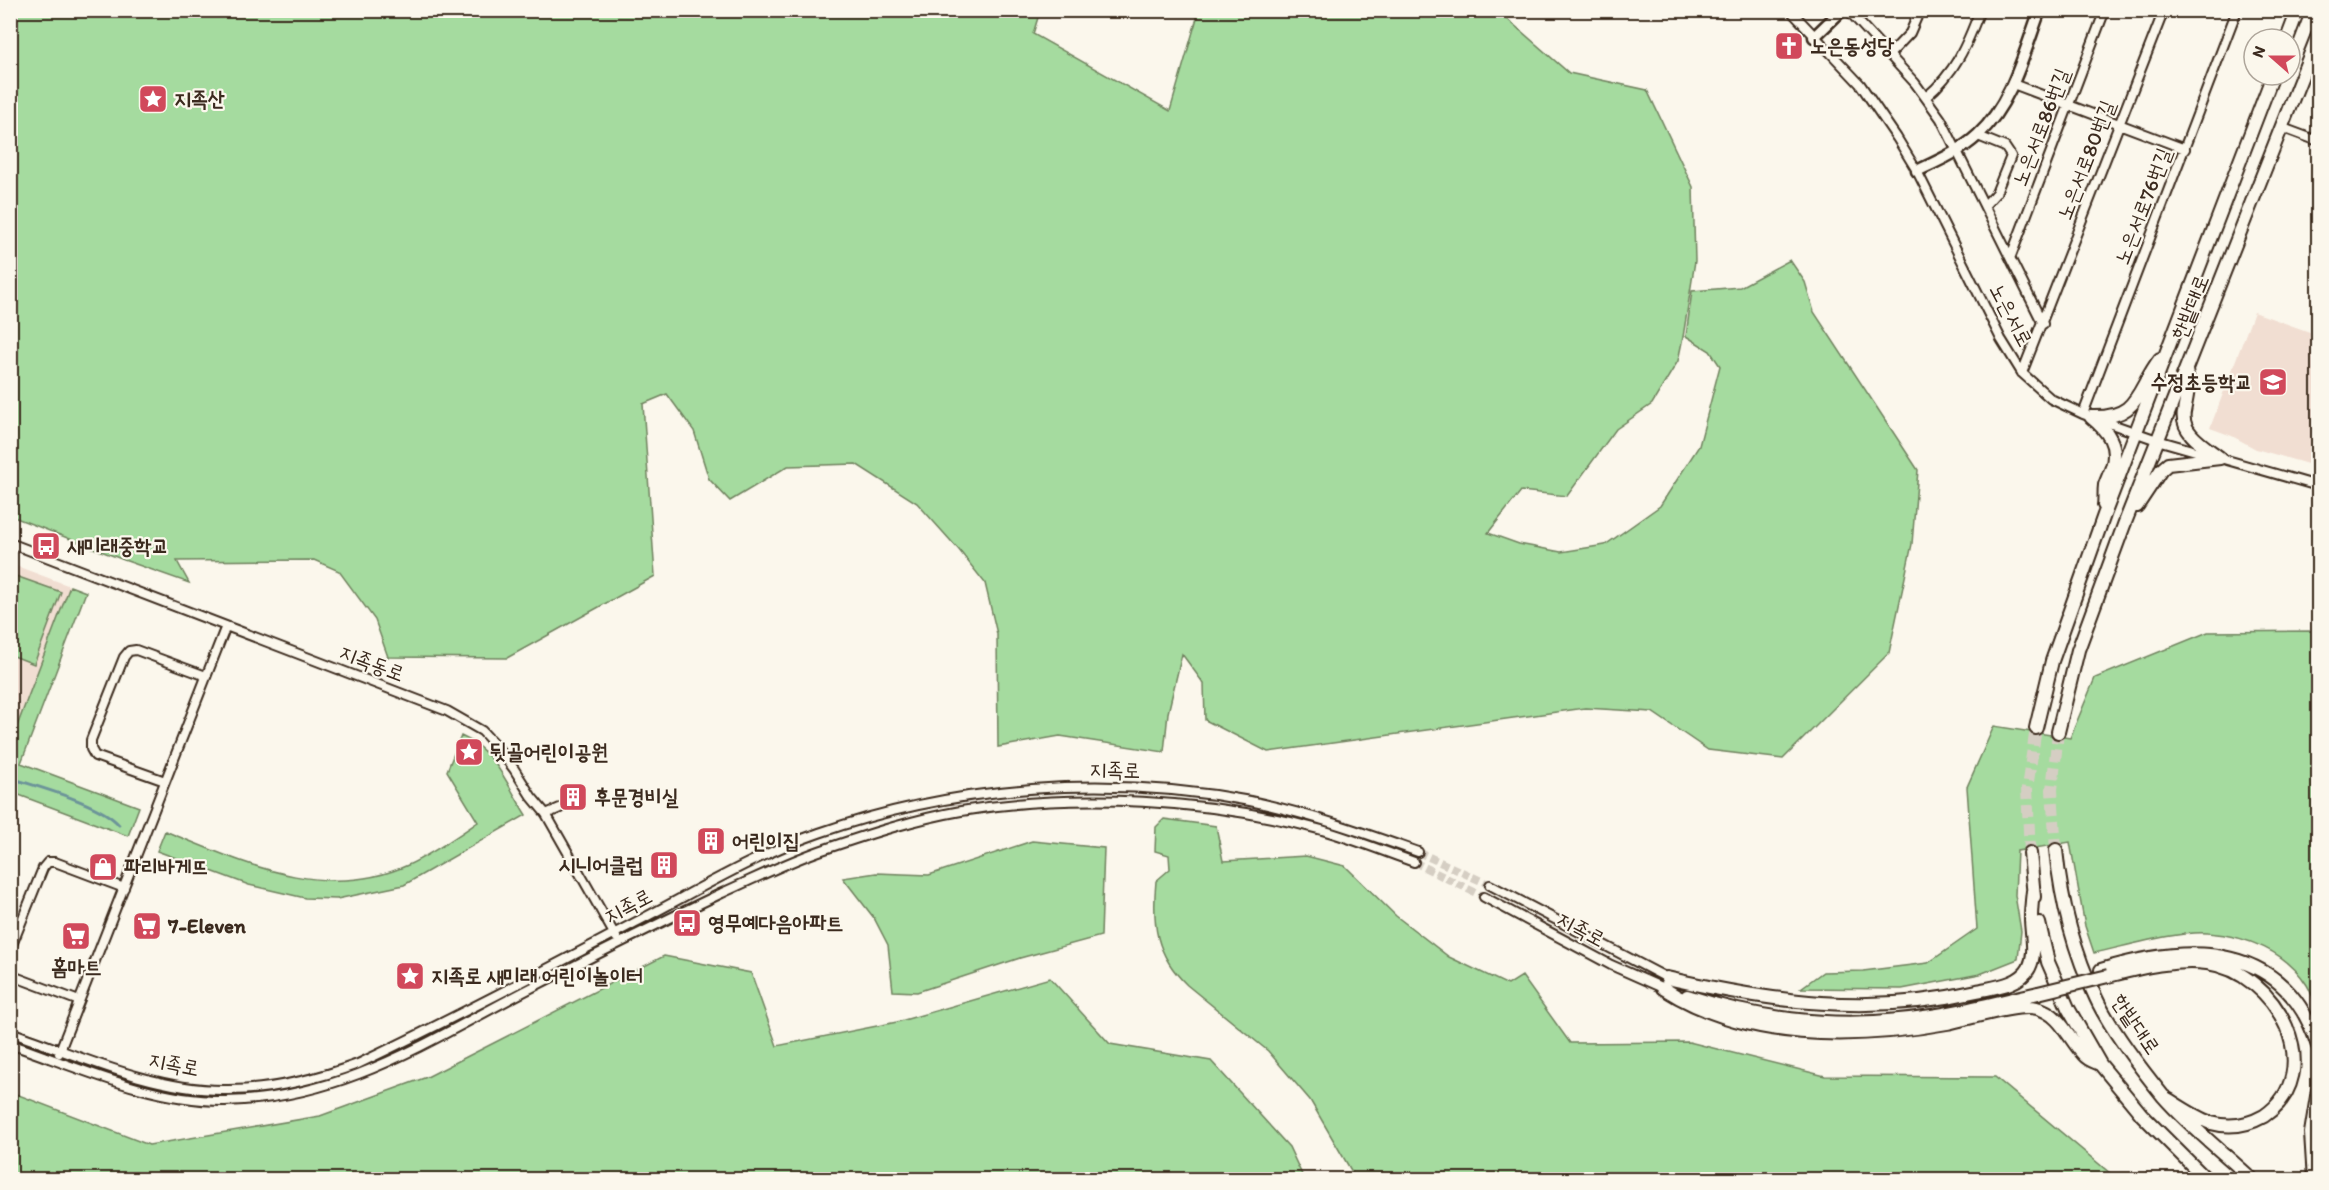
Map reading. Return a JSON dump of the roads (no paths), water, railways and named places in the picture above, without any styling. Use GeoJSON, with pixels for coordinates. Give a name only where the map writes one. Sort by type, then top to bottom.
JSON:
{"type":"FeatureCollection","features":[{"type":"Feature","properties":{"kind":"main road"},"geometry":{"type":"LineString","coordinates":[[2292,27],[2298,10]]}},
{"type":"Feature","properties":{"kind":"main road","name":"한밭대로"},"geometry":{"type":"LineString","coordinates":[[2058,732],[2078,650],[2124,525],[2319,34]]}},
{"type":"Feature","properties":{"kind":"main road","name":"한밭대로"},"geometry":{"type":"LineString","coordinates":[[2036,728],[2052,661],[2104,515],[2268,87]]}},
{"type":"Feature","properties":{"kind":"main road"},"geometry":{"type":"LineString","coordinates":[[2087,415],[2107,418],[2134,404],[2149,373],[2168,348]]}},
{"type":"Feature","properties":{"kind":"main road"},"geometry":{"type":"LineString","coordinates":[[2186,369],[2189,386],[2184,412],[2186,429],[2220,458]]}},
{"type":"Feature","properties":{"kind":"main road"},"geometry":{"type":"LineString","coordinates":[[2087,415],[2107,432],[2114,452],[2113,464],[2105,485],[2104,515]]}},
{"type":"Feature","properties":{"kind":"main road"},"geometry":{"type":"LineString","coordinates":[[2124,525],[2161,470],[2168,464],[2220,458]]}},
{"type":"Feature","properties":{"kind":"main road","name":"한밭대로"},"geometry":{"type":"LineString","coordinates":[[2056,850],[2060,890],[2077,950],[2096,999],[2133,1056],[2163,1096],[2186,1120],[2253,1179]]}},
{"type":"Feature","properties":{"kind":"main road"},"geometry":{"type":"LineString","coordinates":[[2030,853],[2033,891],[2048,962],[2068,1008],[2100,1064],[2142,1115],[2207,1179]]}},
{"type":"Feature","properties":{"kind":"main road"},"geometry":{"type":"LineString","coordinates":[[1665,983],[1750,996],[1839,1005],[1899,1004],[2001,986],[2020,978],[2030,967],[2034,938],[2031,921],[2033,891]]}},
{"type":"Feature","properties":{"kind":"main road"},"geometry":{"type":"LineString","coordinates":[[2104,973],[2150,957],[2181,953],[2212,954],[2238,960],[2285,987],[2303,1008],[2319,1046]]}},
{"type":"Feature","properties":{"kind":"main road"},"geometry":{"type":"LineString","coordinates":[[1665,983],[1766,1009],[1825,1014],[1899,1013],[2036,989],[2104,973],[2154,965],[2210,963],[2253,980],[2275,999],[2292,1022],[2299,1043],[2301,1061],[2298,1078],[2289,1096],[2273,1112],[2237,1126],[2214,1123],[2197,1117],[2163,1096]]}},
{"type":"Feature","properties":{"kind":"main road"},"geometry":{"type":"LineString","coordinates":[[1665,983],[1682,1001],[1712,1014],[1755,1026],[1812,1032],[1868,1033],[1919,1028],[2017,1008],[2034,1007],[2051,1014],[2085,1057],[2100,1064]]}},
{"type":"Feature","properties":{"kind":"main road"},"geometry":{"type":"LineString","coordinates":[[2314,1179],[2311,1133],[2319,1090]]}},
{"type":"Feature","properties":{"kind":"street","name":"노은서로"},"geometry":{"type":"LineString","coordinates":[[1790,10],[1860,84],[1917,171],[2001,339],[2022,373],[2051,399],[2087,415],[2157,440],[2319,486]]}},
{"type":"Feature","properties":{"kind":"street"},"geometry":{"type":"LineString","coordinates":[[1814,37],[1842,10]]}},
{"type":"Feature","properties":{"kind":"street"},"geometry":{"type":"LineString","coordinates":[[1848,10],[1890,54],[1941,119],[2043,324]]}},
{"type":"Feature","properties":{"kind":"street"},"geometry":{"type":"LineString","coordinates":[[1890,54],[1910,33],[1920,10]]}},
{"type":"Feature","properties":{"kind":"street"},"geometry":{"type":"LineString","coordinates":[[1926,97],[1941,85],[1955,67],[1967,46],[1980,10]]}},
{"type":"Feature","properties":{"kind":"street"},"geometry":{"type":"LineString","coordinates":[[1917,171],[1956,151],[1977,136],[1991,120],[2013,84],[2040,10]]}},
{"type":"Feature","properties":{"kind":"street","name":"노은서로86번길"},"geometry":{"type":"LineString","coordinates":[[2011,256],[2105,10]]}},
{"type":"Feature","properties":{"kind":"street","name":"노은서로80번길"},"geometry":{"type":"LineString","coordinates":[[2022,373],[2164,10]]}},
{"type":"Feature","properties":{"kind":"street","name":"노은서로76번길"},"geometry":{"type":"LineString","coordinates":[[2087,415],[2237,10]]}},
{"type":"Feature","properties":{"kind":"street"},"geometry":{"type":"LineString","coordinates":[[2013,84],[2185,149]]}},
{"type":"Feature","properties":{"kind":"street"},"geometry":{"type":"LineString","coordinates":[[2283,128],[2319,141]]}},
{"type":"Feature","properties":{"kind":"street"},"geometry":{"type":"LineString","coordinates":[[1977,136],[2005,147],[2011,156],[1996,193],[1985,205]]}},
{"type":"Feature","properties":{"kind":"street","name":"지족동로"},"geometry":{"type":"LineString","coordinates":[[10,543],[447,711],[482,731],[496,746],[546,814],[619,943]]}},
{"type":"Feature","properties":{"kind":"street"},"geometry":{"type":"LineString","coordinates":[[57,1060],[226,626]]}},
{"type":"Feature","properties":{"kind":"street"},"geometry":{"type":"LineString","coordinates":[[165,781],[95,756],[91,749],[91,741],[123,657],[129,651],[136,650],[207,676]]}},
{"type":"Feature","properties":{"kind":"street","name":"지족로"},"geometry":{"type":"LineString","coordinates":[[10,1032],[133,1074],[179,1086],[222,1090],[300,1083],[367,1060],[777,850],[819,833],[890,812],[1010,791],[1115,787],[1216,795],[1326,820],[1418,852]]}},
{"type":"Feature","properties":{"kind":"street","name":"지족로"},"geometry":{"type":"LineString","coordinates":[[10,1044],[130,1085],[177,1096],[222,1101],[271,1098],[302,1093],[362,1074],[619,943],[784,865],[822,850],[918,820],[1011,804],[1058,801],[1120,802],[1226,810],[1322,830],[1414,862]]}},
{"type":"Feature","properties":{"kind":"street"},"geometry":{"type":"LineString","coordinates":[[546,814],[560,808]]}},
{"type":"Feature","properties":{"kind":"street"},"geometry":{"type":"LineString","coordinates":[[10,950],[43,868],[48,862],[55,862],[124,888]]}},
{"type":"Feature","properties":{"kind":"street","name":"지족로"},"geometry":{"type":"LineString","coordinates":[[1490,885],[1665,983]]}},
{"type":"Feature","properties":{"kind":"street","name":"지족로"},"geometry":{"type":"LineString","coordinates":[[1484,897],[1611,966],[1665,983]]}},
{"type":"Feature","properties":{"kind":"street"},"geometry":{"type":"LineString","coordinates":[[10,975],[79,1001]]}},
{"type":"Feature","properties":{"kind":"waterway"},"geometry":{"type":"LineString","coordinates":[[10,775],[14,779],[55,792],[99,810],[119,825]]}},
{"type":"Feature","properties":{"kind":"tunnel"},"geometry":{"type":"LineString","coordinates":[[2030,853],[2027,788],[2036,728]]}},
{"type":"Feature","properties":{"kind":"tunnel"},"geometry":{"type":"LineString","coordinates":[[2056,850],[2052,790],[2058,732]]}},
{"type":"Feature","properties":{"kind":"tunnel"},"geometry":{"type":"LineString","coordinates":[[1418,852],[1490,885]]}},
{"type":"Feature","properties":{"kind":"tunnel"},"geometry":{"type":"LineString","coordinates":[[1414,862],[1484,897]]}},
{"type":"Feature","properties":{"kind":"place","name":"노은동성당"},"geometry":{"type":"Point","coordinates":[1789,46]}},
{"type":"Feature","properties":{"kind":"place","name":"지족산"},"geometry":{"type":"Point","coordinates":[153,99]}},
{"type":"Feature","properties":{"kind":"place","name":"수정초등학교"},"geometry":{"type":"Point","coordinates":[2273,382]}},
{"type":"Feature","properties":{"kind":"place","name":"새미래중학교"},"geometry":{"type":"Point","coordinates":[46,546]}},
{"type":"Feature","properties":{"kind":"place","name":"뒷골어린이공원"},"geometry":{"type":"Point","coordinates":[469,752]}},
{"type":"Feature","properties":{"kind":"place","name":"후문경비실"},"geometry":{"type":"Point","coordinates":[573,797]}},
{"type":"Feature","properties":{"kind":"place","name":"어린이집"},"geometry":{"type":"Point","coordinates":[711,841]}},
{"type":"Feature","properties":{"kind":"place","name":"시니어클럽"},"geometry":{"type":"Point","coordinates":[664,865]}},
{"type":"Feature","properties":{"kind":"place","name":"파리바게뜨"},"geometry":{"type":"Point","coordinates":[103,867]}},
{"type":"Feature","properties":{"kind":"place","name":"영무예다음아파트"},"geometry":{"type":"Point","coordinates":[687,923]}},
{"type":"Feature","properties":{"kind":"place","name":"7-Eleven"},"geometry":{"type":"Point","coordinates":[147,926]}},
{"type":"Feature","properties":{"kind":"place","name":"홈마트"},"geometry":{"type":"Point","coordinates":[76,936]}},
{"type":"Feature","properties":{"kind":"place","name":"지족로 새미래 어린이놀이터"},"geometry":{"type":"Point","coordinates":[410,976]}}]}
